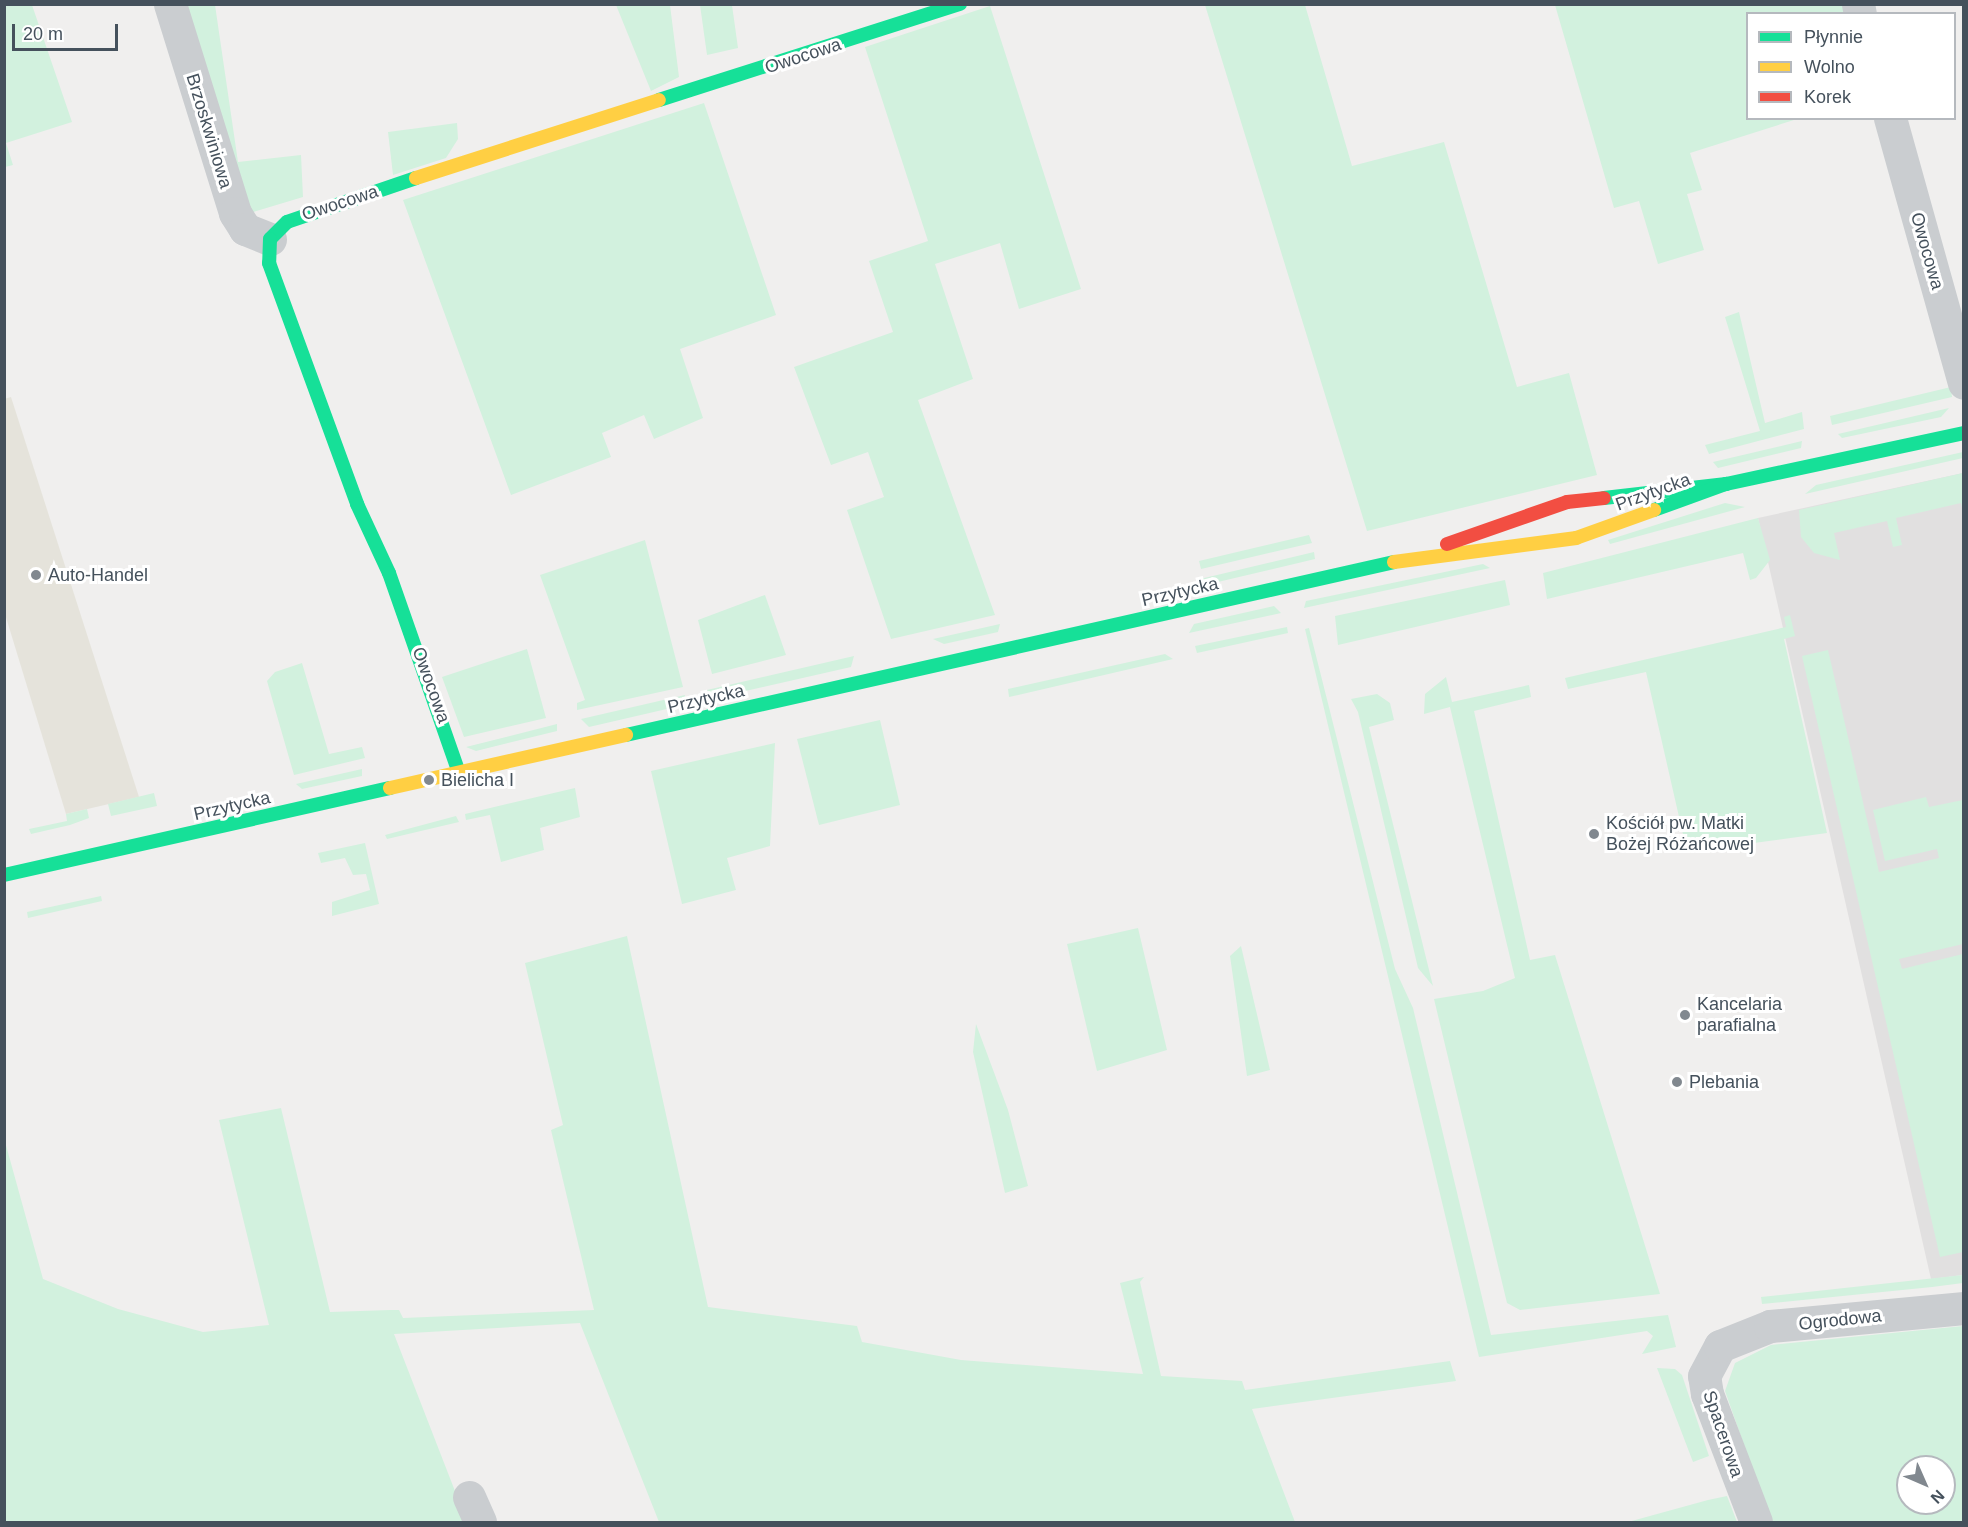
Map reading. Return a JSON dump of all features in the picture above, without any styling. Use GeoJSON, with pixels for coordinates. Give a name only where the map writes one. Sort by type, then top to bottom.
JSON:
{"type":"FeatureCollection","features":[{"type":"Feature","properties":{"kind":"main road","name":"Owocowa"},"geometry":{"type":"LineString","coordinates":[[459,773],[389,573],[357,504],[269,262],[270,238],[293,218],[960,4]]}},
{"type":"Feature","properties":{"kind":"main road","name":"Przytycka"},"geometry":{"type":"LineString","coordinates":[[1415,556],[1503,521],[1567,502],[1726,484],[1964,433]]}},
{"type":"Feature","properties":{"kind":"main road","name":"Przytycka"},"geometry":{"type":"LineString","coordinates":[[4,876],[1415,556],[1576,538],[1726,484]]}},
{"type":"Feature","properties":{"kind":"street","name":"Brzoskwiniowa"},"geometry":{"type":"LineString","coordinates":[[170,4],[235,213],[245,229],[270,238]]}},
{"type":"Feature","properties":{"kind":"street","name":"Owocowa"},"geometry":{"type":"LineString","coordinates":[[1891,120],[1964,383]]}},
{"type":"Feature","properties":{"kind":"street","name":"Ogrodowa"},"geometry":{"type":"LineString","coordinates":[[1720,1346],[1770,1326],[1964,1308]]}},
{"type":"Feature","properties":{"kind":"street","name":"Spacerowa"},"geometry":{"type":"LineString","coordinates":[[1720,1346],[1704,1376],[1707,1394],[1756,1522]]}},
{"type":"Feature","properties":{"kind":"shaded area","name":"Auto-Handel"},"geometry":{"type":"Polygon","coordinates":[[[11,397],[139,797],[66,814],[5,614],[4,399],[11,397]]]}},
{"type":"Feature","properties":{"kind":"shaded area"},"geometry":{"type":"Polygon","coordinates":[[[1963,473],[1963,1275],[1931,1279],[1758,518],[1963,473]]]}},
{"type":"Feature","properties":{"kind":"green space"},"geometry":{"type":"Polygon","coordinates":[[[1844,4],[1847,12],[1746,12],[1746,120],[1794,120],[1690,153],[1702,190],[1687,194],[1704,250],[1658,264],[1639,201],[1614,208],[1555,5],[1844,4]]]}},
{"type":"Feature","properties":{"kind":"green space"},"geometry":{"type":"Polygon","coordinates":[[[4,5],[32,5],[72,122],[6,143],[13,165],[5,167],[4,5]]]}},
{"type":"Feature","properties":{"kind":"green space"},"geometry":{"type":"Polygon","coordinates":[[[182,5],[215,5],[238,162],[301,155],[303,197],[250,213],[182,5]]]}},
{"type":"Feature","properties":{"kind":"green space"},"geometry":{"type":"Polygon","coordinates":[[[616,5],[670,5],[679,77],[651,91],[616,5]]]}},
{"type":"Feature","properties":{"kind":"green space"},"geometry":{"type":"Polygon","coordinates":[[[700,5],[732,5],[738,48],[707,55],[700,5]]]}},
{"type":"Feature","properties":{"kind":"green space"},"geometry":{"type":"Polygon","coordinates":[[[1205,5],[1305,5],[1352,166],[1444,142],[1517,387],[1569,373],[1597,475],[1367,531],[1205,5]]]}},
{"type":"Feature","properties":{"kind":"green space"},"geometry":{"type":"Polygon","coordinates":[[[990,6],[1081,289],[1019,309],[1000,243],[935,264],[973,379],[918,400],[995,615],[891,639],[847,510],[884,497],[868,452],[831,465],[794,367],[893,332],[869,261],[928,241],[865,47],[990,6]]]}},
{"type":"Feature","properties":{"kind":"green space"},"geometry":{"type":"Polygon","coordinates":[[[704,103],[776,315],[680,349],[703,418],[654,439],[644,415],[602,433],[611,457],[511,495],[403,200],[704,103]]]}},
{"type":"Feature","properties":{"kind":"green space"},"geometry":{"type":"Polygon","coordinates":[[[457,123],[458,139],[446,158],[393,175],[388,132],[457,123]]]}},
{"type":"Feature","properties":{"kind":"green space"},"geometry":{"type":"Polygon","coordinates":[[[1739,312],[1765,423],[1802,412],[1804,429],[1709,454],[1705,445],[1760,431],[1725,317],[1739,312]]]}},
{"type":"Feature","properties":{"kind":"green space"},"geometry":{"type":"Polygon","coordinates":[[[1951,387],[1952,397],[1832,425],[1830,416],[1951,387]]]}},
{"type":"Feature","properties":{"kind":"green space"},"geometry":{"type":"Polygon","coordinates":[[[1949,408],[1941,417],[1842,438],[1838,434],[1949,408]]]}},
{"type":"Feature","properties":{"kind":"green space"},"geometry":{"type":"Polygon","coordinates":[[[1802,441],[1801,448],[1718,468],[1713,462],[1802,441]]]}},
{"type":"Feature","properties":{"kind":"green space"},"geometry":{"type":"Polygon","coordinates":[[[1963,452],[1963,458],[1805,494],[1816,485],[1963,452]]]}},
{"type":"Feature","properties":{"kind":"green space"},"geometry":{"type":"Polygon","coordinates":[[[1963,473],[1963,512],[1961,503],[1896,518],[1902,545],[1893,547],[1887,521],[1834,533],[1840,560],[1814,553],[1801,537],[1799,510],[1963,473]]]}},
{"type":"Feature","properties":{"kind":"green space"},"geometry":{"type":"Polygon","coordinates":[[[1725,503],[1745,507],[1610,544],[1608,540],[1725,503]]]}},
{"type":"Feature","properties":{"kind":"green space"},"geometry":{"type":"Polygon","coordinates":[[[1758,518],[1770,560],[1756,578],[1750,580],[1743,553],[1547,599],[1543,573],[1758,518]]]}},
{"type":"Feature","properties":{"kind":"green space"},"geometry":{"type":"Polygon","coordinates":[[[1309,535],[1312,543],[1201,569],[1199,561],[1309,535]]]}},
{"type":"Feature","properties":{"kind":"green space"},"geometry":{"type":"Polygon","coordinates":[[[645,540],[683,687],[577,710],[577,703],[585,700],[540,575],[645,540]]]}},
{"type":"Feature","properties":{"kind":"green space"},"geometry":{"type":"Polygon","coordinates":[[[1314,552],[1315,559],[1205,585],[1200,579],[1314,552]]]}},
{"type":"Feature","properties":{"kind":"green space"},"geometry":{"type":"Polygon","coordinates":[[[1483,564],[1490,568],[1304,608],[1306,601],[1483,564]]]}},
{"type":"Feature","properties":{"kind":"green space"},"geometry":{"type":"Polygon","coordinates":[[[1505,580],[1510,605],[1338,645],[1335,616],[1505,580]]]}},
{"type":"Feature","properties":{"kind":"green space"},"geometry":{"type":"Polygon","coordinates":[[[765,595],[786,655],[712,674],[698,620],[765,595]]]}},
{"type":"Feature","properties":{"kind":"green space"},"geometry":{"type":"Polygon","coordinates":[[[1274,606],[1281,613],[1189,633],[1194,624],[1274,606]]]}},
{"type":"Feature","properties":{"kind":"green space"},"geometry":{"type":"Polygon","coordinates":[[[1790,615],[1795,636],[1784,639],[1827,833],[1687,852],[1646,672],[1568,689],[1565,678],[1786,627],[1784,617],[1790,615]]]}},
{"type":"Feature","properties":{"kind":"green space"},"geometry":{"type":"Polygon","coordinates":[[[1000,624],[998,632],[944,644],[933,639],[1000,624]]]}},
{"type":"Feature","properties":{"kind":"green space"},"geometry":{"type":"Polygon","coordinates":[[[1287,627],[1288,633],[1197,653],[1195,646],[1287,627]]]}},
{"type":"Feature","properties":{"kind":"green space"},"geometry":{"type":"Polygon","coordinates":[[[1309,628],[1395,969],[1413,1008],[1491,1335],[1668,1315],[1676,1347],[1642,1354],[1653,1336],[1647,1331],[1479,1357],[1305,629],[1309,628]]]}},
{"type":"Feature","properties":{"kind":"green space"},"geometry":{"type":"Polygon","coordinates":[[[527,649],[546,718],[464,737],[442,677],[527,649]]]}},
{"type":"Feature","properties":{"kind":"green space"},"geometry":{"type":"Polygon","coordinates":[[[1828,650],[1879,872],[1939,858],[1937,849],[1885,861],[1873,810],[1926,797],[1929,807],[1963,800],[1963,944],[1899,959],[1902,969],[1963,954],[1963,1252],[1940,1257],[1802,656],[1828,650]]]}},
{"type":"Feature","properties":{"kind":"green space"},"geometry":{"type":"Polygon","coordinates":[[[1165,654],[1173,659],[1009,697],[1008,689],[1165,654]]]}},
{"type":"Feature","properties":{"kind":"green space"},"geometry":{"type":"Polygon","coordinates":[[[854,656],[851,667],[715,698],[707,690],[854,656]]]}},
{"type":"Feature","properties":{"kind":"green space"},"geometry":{"type":"Polygon","coordinates":[[[302,663],[329,754],[362,747],[365,758],[294,775],[267,681],[275,672],[302,663]]]}},
{"type":"Feature","properties":{"kind":"green space"},"geometry":{"type":"Polygon","coordinates":[[[1446,677],[1452,702],[1529,685],[1531,697],[1474,711],[1530,960],[1555,955],[1660,1294],[1520,1310],[1507,1303],[1434,999],[1483,991],[1515,978],[1450,707],[1424,714],[1425,694],[1446,677]]]}},
{"type":"Feature","properties":{"kind":"green space"},"geometry":{"type":"Polygon","coordinates":[[[1377,694],[1390,703],[1394,720],[1369,727],[1433,986],[1418,968],[1358,712],[1351,699],[1377,694]]]}},
{"type":"Feature","properties":{"kind":"green space"},"geometry":{"type":"Polygon","coordinates":[[[685,695],[684,705],[589,727],[581,719],[685,695]]]}},
{"type":"Feature","properties":{"kind":"green space"},"geometry":{"type":"Polygon","coordinates":[[[880,720],[900,805],[819,825],[797,739],[880,720]]]}},
{"type":"Feature","properties":{"kind":"green space"},"geometry":{"type":"Polygon","coordinates":[[[557,724],[557,731],[476,751],[466,747],[557,724]]]}},
{"type":"Feature","properties":{"kind":"green space"},"geometry":{"type":"Polygon","coordinates":[[[775,743],[770,846],[727,858],[736,890],[682,904],[651,771],[775,743]]]}},
{"type":"Feature","properties":{"kind":"green space"},"geometry":{"type":"Polygon","coordinates":[[[362,769],[362,776],[302,789],[296,784],[362,769]]]}},
{"type":"Feature","properties":{"kind":"green space"},"geometry":{"type":"Polygon","coordinates":[[[575,788],[580,817],[540,828],[544,850],[501,862],[490,815],[466,820],[465,814],[575,788]]]}},
{"type":"Feature","properties":{"kind":"green space"},"geometry":{"type":"Polygon","coordinates":[[[154,793],[157,806],[111,816],[108,804],[154,793]]]}},
{"type":"Feature","properties":{"kind":"green space"},"geometry":{"type":"Polygon","coordinates":[[[87,809],[89,818],[70,825],[31,834],[29,829],[67,821],[66,814],[87,809]]]}},
{"type":"Feature","properties":{"kind":"green space"},"geometry":{"type":"Polygon","coordinates":[[[456,816],[459,822],[387,839],[385,835],[456,816]]]}},
{"type":"Feature","properties":{"kind":"green space"},"geometry":{"type":"Polygon","coordinates":[[[365,843],[379,904],[332,916],[332,902],[370,890],[366,874],[353,875],[345,858],[321,863],[318,853],[365,843]]]}},
{"type":"Feature","properties":{"kind":"green space"},"geometry":{"type":"Polygon","coordinates":[[[101,896],[102,901],[28,918],[27,912],[101,896]]]}},
{"type":"Feature","properties":{"kind":"green space"},"geometry":{"type":"Polygon","coordinates":[[[1138,928],[1167,1050],[1097,1071],[1067,944],[1138,928]]]}},
{"type":"Feature","properties":{"kind":"green space"},"geometry":{"type":"Polygon","coordinates":[[[627,936],[708,1307],[857,1326],[862,1342],[961,1360],[1143,1374],[1120,1283],[1144,1277],[1140,1282],[1161,1376],[1242,1381],[1245,1390],[1450,1361],[1456,1381],[1252,1409],[1295,1522],[659,1522],[580,1323],[394,1334],[467,1522],[5,1522],[4,1138],[43,1279],[118,1309],[203,1332],[269,1325],[219,1120],[281,1108],[330,1312],[399,1310],[403,1318],[594,1310],[551,1130],[563,1125],[525,963],[627,936]]]}},
{"type":"Feature","properties":{"kind":"green space"},"geometry":{"type":"Polygon","coordinates":[[[1241,946],[1270,1070],[1247,1076],[1230,956],[1241,946]]]}},
{"type":"Feature","properties":{"kind":"green space"},"geometry":{"type":"Polygon","coordinates":[[[976,1024],[1008,1110],[1028,1186],[1005,1193],[973,1052],[976,1024]]]}},
{"type":"Feature","properties":{"kind":"green space"},"geometry":{"type":"Polygon","coordinates":[[[1963,1275],[1963,1283],[1932,1287],[1762,1304],[1761,1297],[1963,1275]]]}},
{"type":"Feature","properties":{"kind":"green space"},"geometry":{"type":"Polygon","coordinates":[[[1963,1326],[1963,1522],[1771,1522],[1725,1391],[1735,1363],[1771,1345],[1963,1326]]]}},
{"type":"Feature","properties":{"kind":"green space"},"geometry":{"type":"Polygon","coordinates":[[[1657,1368],[1675,1369],[1682,1375],[1709,1456],[1693,1462],[1657,1368]]]}},
{"type":"Feature","properties":{"kind":"green space"},"geometry":{"type":"Polygon","coordinates":[[[1727,1496],[1737,1522],[1628,1522],[1708,1500],[1727,1496]]]}},
{"type":"Feature","properties":{"kind":"traffic: fast"},"geometry":{"type":"LineString","coordinates":[[659,100],[960,4]]}},
{"type":"Feature","properties":{"kind":"traffic: fast"},"geometry":{"type":"LineString","coordinates":[[416,178],[287,222],[270,239],[269,263],[357,504],[389,573],[459,773]]}},
{"type":"Feature","properties":{"kind":"traffic: fast"},"geometry":{"type":"LineString","coordinates":[[1604,498],[1726,484],[1964,433]]}},
{"type":"Feature","properties":{"kind":"traffic: fast"},"geometry":{"type":"LineString","coordinates":[[1654,510],[1726,484]]}},
{"type":"Feature","properties":{"kind":"traffic: fast"},"geometry":{"type":"LineString","coordinates":[[626,735],[1394,562]]}},
{"type":"Feature","properties":{"kind":"traffic: fast"},"geometry":{"type":"LineString","coordinates":[[4,875],[390,788]]}},
{"type":"Feature","properties":{"kind":"traffic: slow"},"geometry":{"type":"LineString","coordinates":[[416,178],[659,100]]}},
{"type":"Feature","properties":{"kind":"traffic: slow"},"geometry":{"type":"LineString","coordinates":[[1394,562],[1576,538],[1654,510]]}},
{"type":"Feature","properties":{"kind":"traffic: slow"},"geometry":{"type":"LineString","coordinates":[[390,788],[626,735]]}},
{"type":"Feature","properties":{"kind":"traffic: jam"},"geometry":{"type":"LineString","coordinates":[[1447,544],[1567,502],[1604,498]]}},
{"type":"Feature","properties":{"kind":"place","name":"Auto-Handel"},"geometry":{"type":"Point","coordinates":[36,575]}},
{"type":"Feature","properties":{"kind":"place","name":"Bielicha I"},"geometry":{"type":"Point","coordinates":[429,780]}},
{"type":"Feature","properties":{"kind":"place","name":"Kościół pw. Matki Bożej Różańcowej"},"geometry":{"type":"Point","coordinates":[1594,834]}},
{"type":"Feature","properties":{"kind":"place","name":"Kancelaria parafialna"},"geometry":{"type":"Point","coordinates":[1685,1015]}},
{"type":"Feature","properties":{"kind":"place","name":"Plebania"},"geometry":{"type":"Point","coordinates":[1677,1082]}}]}
